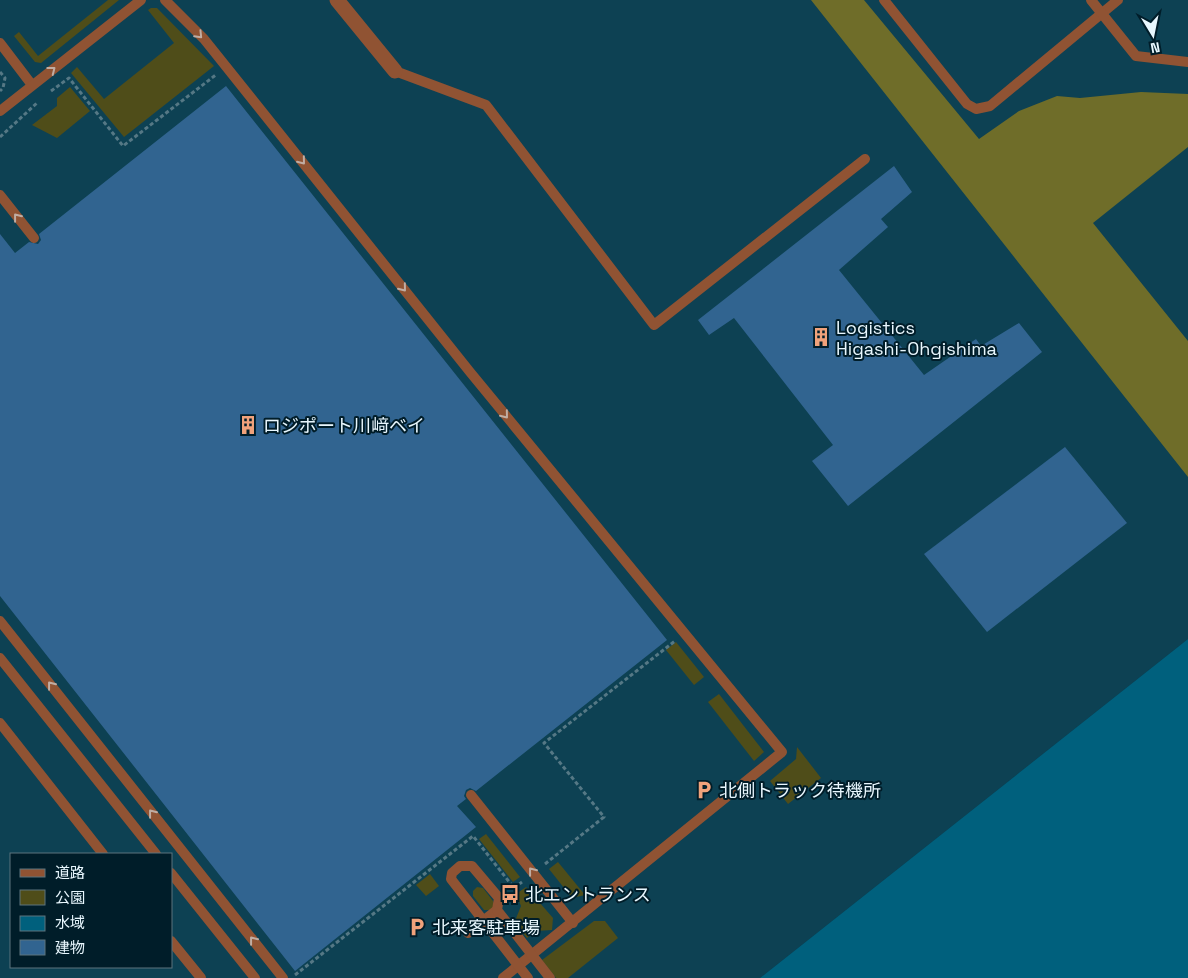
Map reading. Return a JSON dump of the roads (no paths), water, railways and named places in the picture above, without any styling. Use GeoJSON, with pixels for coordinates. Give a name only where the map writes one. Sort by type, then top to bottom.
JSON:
{"type":"FeatureCollection","features":[{"type":"Feature","properties":{"kind":"street"},"geometry":{"type":"LineString","coordinates":[[337,0],[395,71]]}},
{"type":"Feature","properties":{"kind":"lane"},"geometry":{"type":"LineString","coordinates":[[0,111],[140,0]]}},
{"type":"Feature","properties":{"kind":"lane"},"geometry":{"type":"LineString","coordinates":[[165,0],[204,39],[506,416],[782,752],[503,978]]}},
{"type":"Feature","properties":{"kind":"lane"},"geometry":{"type":"LineString","coordinates":[[884,0],[967,104],[976,109],[990,106],[1118,0]]}},
{"type":"Feature","properties":{"kind":"lane"},"geometry":{"type":"LineString","coordinates":[[1091,0],[1136,56],[1188,62]]}},
{"type":"Feature","properties":{"kind":"lane"},"geometry":{"type":"LineString","coordinates":[[0,43],[32,85]]}},
{"type":"Feature","properties":{"kind":"lane"},"geometry":{"type":"LineString","coordinates":[[395,71],[486,105],[654,325],[865,159]]}},
{"type":"Feature","properties":{"kind":"lane"},"geometry":{"type":"LineString","coordinates":[[0,195],[34,238]]}},
{"type":"Feature","properties":{"kind":"lane"},"geometry":{"type":"LineString","coordinates":[[0,621],[283,978]]}},
{"type":"Feature","properties":{"kind":"lane"},"geometry":{"type":"LineString","coordinates":[[0,658],[155,853]]}},
{"type":"Feature","properties":{"kind":"lane"},"geometry":{"type":"LineString","coordinates":[[0,723],[102,853]]}},
{"type":"Feature","properties":{"kind":"lane"},"geometry":{"type":"LineString","coordinates":[[471,795],[573,923]]}},
{"type":"Feature","properties":{"kind":"lane"},"geometry":{"type":"LineString","coordinates":[[468,933],[484,921],[497,910],[499,898],[472,866],[460,866],[452,873],[451,879],[484,921],[518,966],[528,978]]}},
{"type":"Feature","properties":{"kind":"lane"},"geometry":{"type":"LineString","coordinates":[[172,874],[255,978]]}},
{"type":"Feature","properties":{"kind":"lane"},"geometry":{"type":"LineString","coordinates":[[497,910],[550,978]]}},
{"type":"Feature","properties":{"kind":"lane"},"geometry":{"type":"LineString","coordinates":[[172,942],[201,978]]}},
{"type":"Feature","properties":{"kind":"water"},"geometry":{"type":"Polygon","coordinates":[[[1188,639],[1188,978],[760,978],[1188,639]]]}},
{"type":"Feature","properties":{"kind":"place","name":"Logistics Higashi-Ohgishima"},"geometry":{"type":"Point","coordinates":[821,337]}},
{"type":"Feature","properties":{"kind":"place","name":"ロジポート川﨑ベイ"},"geometry":{"type":"Point","coordinates":[248,425]}},
{"type":"Feature","properties":{"kind":"place","name":"北側トラック待機所"},"geometry":{"type":"Point","coordinates":[704,790]}},
{"type":"Feature","properties":{"kind":"place","name":"北エントランス"},"geometry":{"type":"Point","coordinates":[510,894]}},
{"type":"Feature","properties":{"kind":"place","name":"北来客駐車場"},"geometry":{"type":"Point","coordinates":[417,927]}}]}
